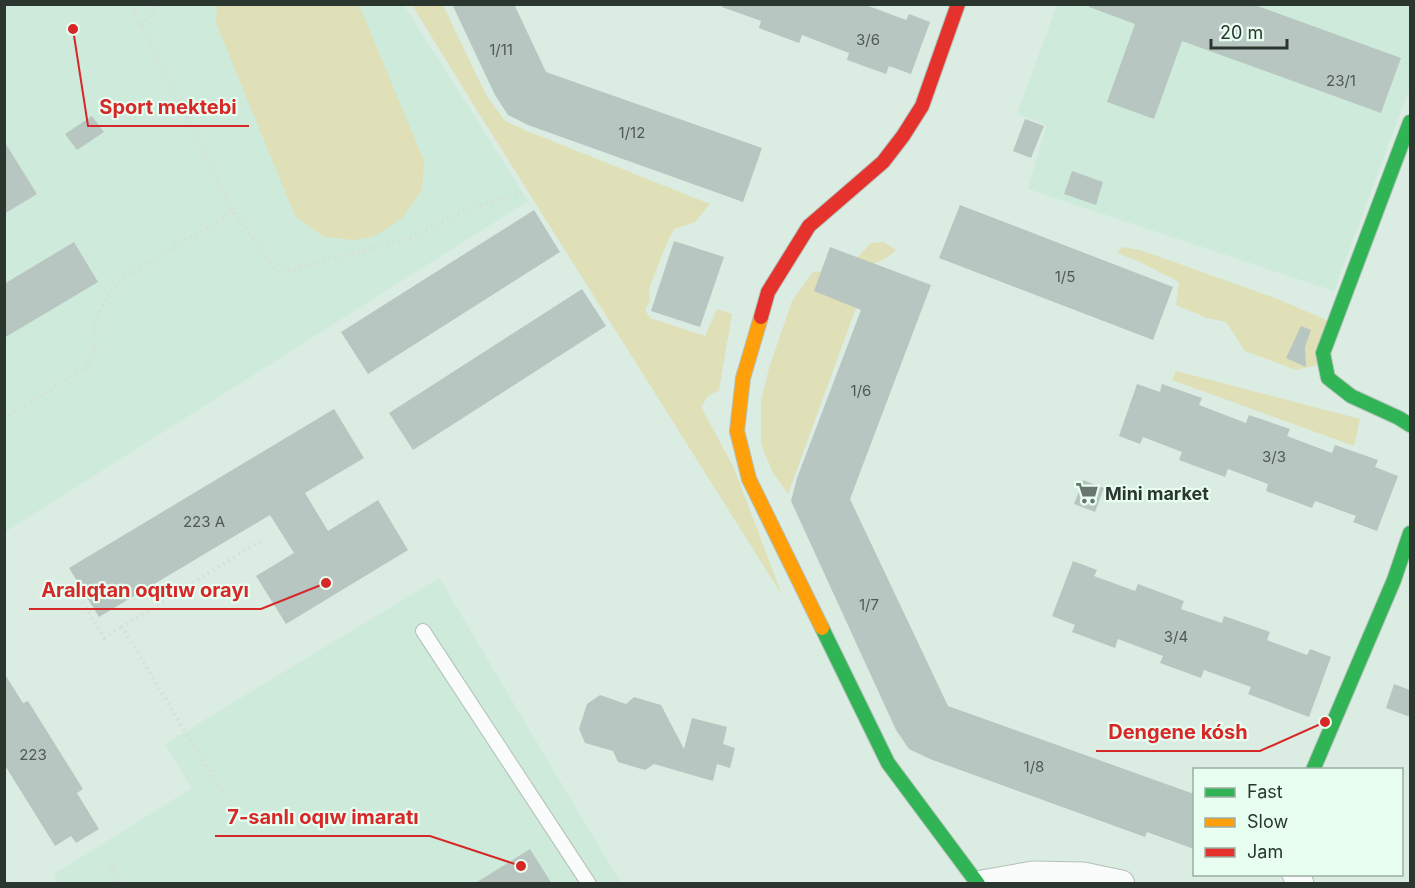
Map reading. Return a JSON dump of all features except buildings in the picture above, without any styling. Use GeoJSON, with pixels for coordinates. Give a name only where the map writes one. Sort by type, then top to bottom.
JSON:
{"type":"FeatureCollection","features":[{"type":"Feature","properties":{"kind":"street"},"geometry":{"type":"LineString","coordinates":[[958,4],[922,106],[903,136],[883,162],[809,226],[768,292],[742,378],[737,431],[749,479],[888,763],[978,884]]}},
{"type":"Feature","properties":{"kind":"street"},"geometry":{"type":"LineString","coordinates":[[1410,122],[1323,353],[1328,378],[1351,396],[1410,425]]}},
{"type":"Feature","properties":{"kind":"street"},"geometry":{"type":"LineString","coordinates":[[1314,768],[1394,580],[1410,533]]}},
{"type":"Feature","properties":{"kind":"street"},"geometry":{"type":"LineString","coordinates":[[982,884],[1033,875],[1083,876],[1121,884]]}},
{"type":"Feature","properties":{"kind":"lane"},"geometry":{"type":"LineString","coordinates":[[423,631],[589,884]]}},
{"type":"Feature","properties":{"kind":"path"},"geometry":{"type":"LineString","coordinates":[[130,4],[234,212],[278,273],[408,239],[465,210],[523,193]]}},
{"type":"Feature","properties":{"kind":"path"},"geometry":{"type":"LineString","coordinates":[[140,24],[161,4]]}},
{"type":"Feature","properties":{"kind":"path"},"geometry":{"type":"LineString","coordinates":[[4,418],[86,368],[96,349],[95,322],[106,297],[124,277],[234,212]]}},
{"type":"Feature","properties":{"kind":"path"},"geometry":{"type":"LineString","coordinates":[[79,597],[104,638],[260,541]]}},
{"type":"Feature","properties":{"kind":"path"},"geometry":{"type":"LineString","coordinates":[[122,627],[225,797]]}},
{"type":"Feature","properties":{"kind":"path"},"geometry":{"type":"LineString","coordinates":[[110,865],[122,884]]}},
{"type":"Feature","properties":{"kind":"shaded area"},"geometry":{"type":"Polygon","coordinates":[[[5,5],[404,5],[528,201],[5,532],[5,5]]]}},
{"type":"Feature","properties":{"kind":"shaded area"},"geometry":{"type":"Polygon","coordinates":[[[217,5],[359,5],[424,161],[422,190],[403,217],[375,236],[355,240],[324,237],[295,216],[216,23],[217,5]]]}},
{"type":"Feature","properties":{"kind":"shaded area"},"geometry":{"type":"Polygon","coordinates":[[[412,5],[443,5],[486,95],[505,121],[710,204],[695,222],[674,229],[649,289],[650,301],[645,310],[650,318],[705,336],[717,309],[732,314],[719,390],[708,396],[701,407],[734,468],[782,595],[478,112],[412,5]]]}},
{"type":"Feature","properties":{"kind":"shaded area"},"geometry":{"type":"Polygon","coordinates":[[[1057,5],[1410,5],[1410,87],[1334,291],[1028,189],[1046,125],[1017,114],[1057,5]]]}},
{"type":"Feature","properties":{"kind":"shaded area"},"geometry":{"type":"Polygon","coordinates":[[[883,242],[896,250],[885,259],[872,264],[788,494],[773,473],[761,444],[761,401],[769,368],[792,301],[813,272],[842,274],[871,243],[883,242]]]}},
{"type":"Feature","properties":{"kind":"shaded area"},"geometry":{"type":"Polygon","coordinates":[[[1122,247],[1140,250],[1275,298],[1329,321],[1317,365],[1296,370],[1245,351],[1226,322],[1207,318],[1176,305],[1179,282],[1117,253],[1122,247]]]}},
{"type":"Feature","properties":{"kind":"shaded area"},"geometry":{"type":"Polygon","coordinates":[[[1176,371],[1360,419],[1354,446],[1172,380],[1176,371]]]}},
{"type":"Feature","properties":{"kind":"shaded area"},"geometry":{"type":"Polygon","coordinates":[[[439,578],[621,883],[59,884],[54,874],[192,788],[165,744],[439,578]]]}},
{"type":"Feature","properties":{"kind":"traffic: fast"},"geometry":{"type":"LineString","coordinates":[[1410,122],[1323,353],[1328,378],[1351,396],[1410,425]]}},
{"type":"Feature","properties":{"kind":"traffic: fast"},"geometry":{"type":"LineString","coordinates":[[1314,768],[1394,580],[1410,533]]}},
{"type":"Feature","properties":{"kind":"traffic: fast"},"geometry":{"type":"LineString","coordinates":[[822,628],[888,763],[978,884]]}},
{"type":"Feature","properties":{"kind":"traffic: slow"},"geometry":{"type":"LineString","coordinates":[[761,317],[743,378],[737,431],[749,479],[822,628]]}},
{"type":"Feature","properties":{"kind":"traffic: jam"},"geometry":{"type":"LineString","coordinates":[[761,317],[768,292],[809,226],[883,162],[922,106],[958,4]]}},
{"type":"Feature","properties":{"kind":"place","name":"Sport mektebi"},"geometry":{"type":"Point","coordinates":[73,29]}},
{"type":"Feature","properties":{"kind":"place","name":"Mini market"},"geometry":{"type":"Point","coordinates":[1087,493]}},
{"type":"Feature","properties":{"kind":"place","name":"Aralıqtan oqıtıw orayı"},"geometry":{"type":"Point","coordinates":[326,583]}},
{"type":"Feature","properties":{"kind":"place","name":"Dengene kósh"},"geometry":{"type":"Point","coordinates":[1325,722]}},
{"type":"Feature","properties":{"kind":"place","name":"7-sanlı oqıw imaratı"},"geometry":{"type":"Point","coordinates":[521,866]}}]}
